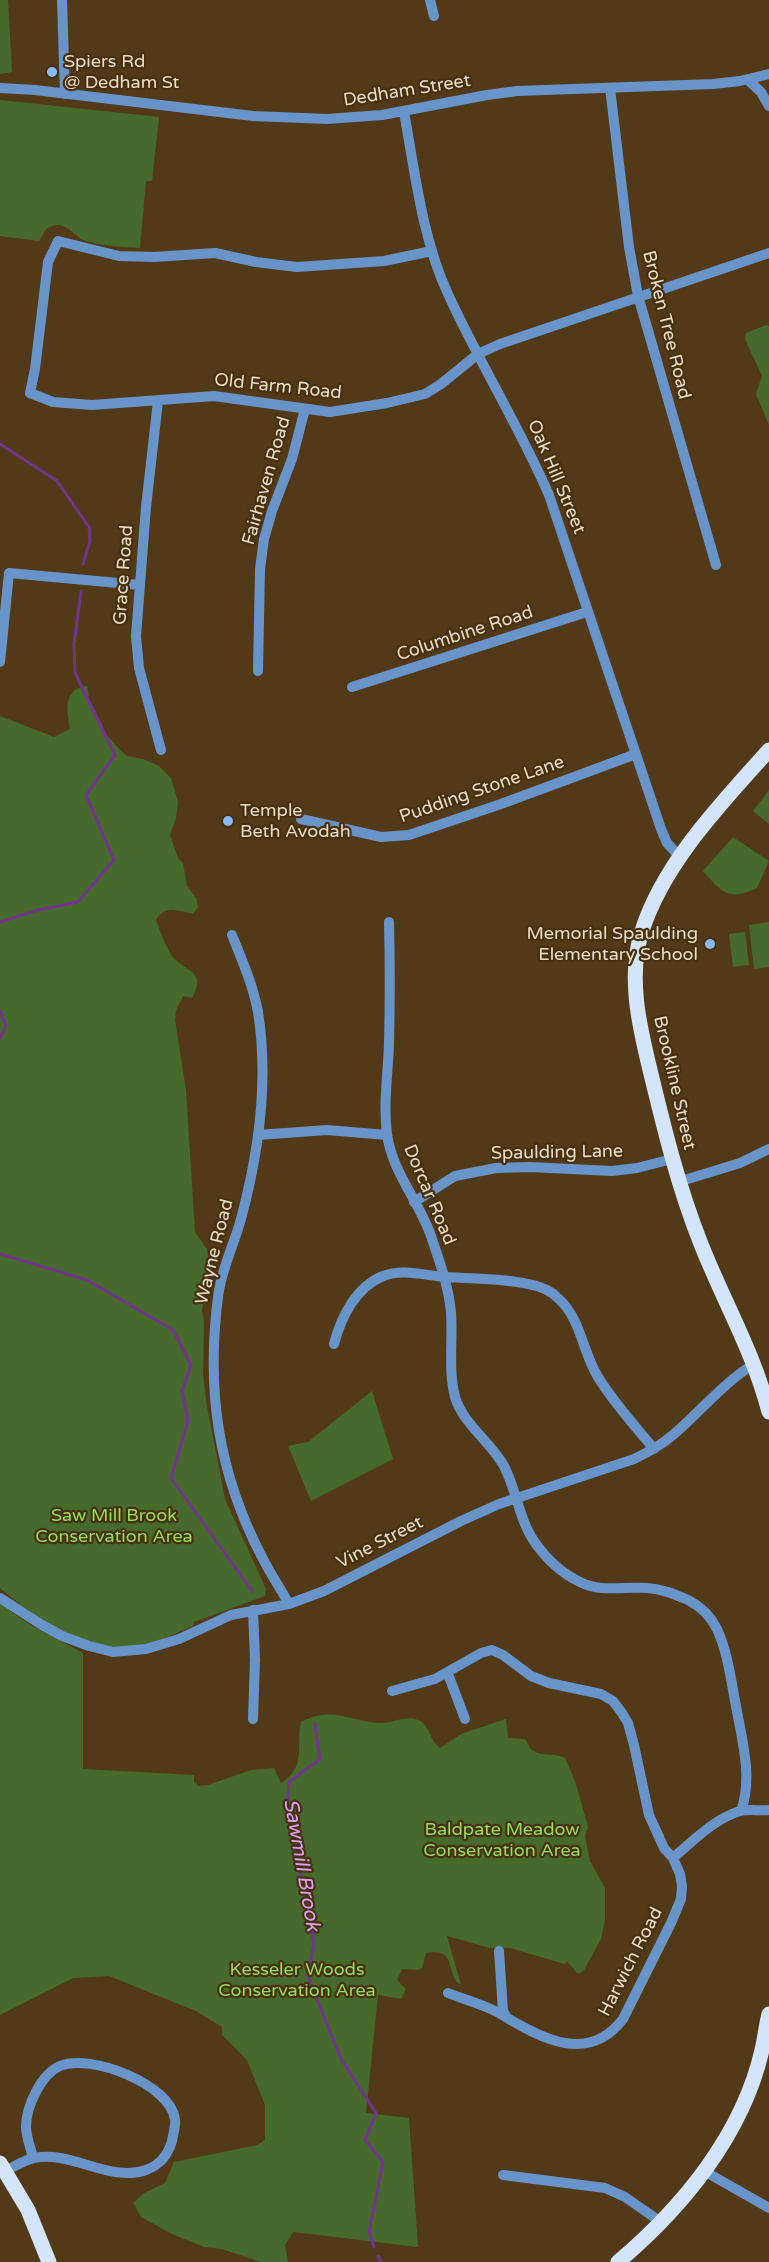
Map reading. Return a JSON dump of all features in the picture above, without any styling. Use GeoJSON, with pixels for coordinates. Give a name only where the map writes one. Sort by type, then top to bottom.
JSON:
{"type":"FeatureCollection","features":[{"type":"Feature","properties":{"kind":"main road","name":"Brookline Street"},"geometry":{"type":"LineString","coordinates":[[769,750],[680,857],[662,884],[641,933],[635,969],[639,1027],[678,1182],[701,1244],[754,1364],[769,1412]]}},
{"type":"Feature","properties":{"kind":"main road"},"geometry":{"type":"LineString","coordinates":[[618,2262],[661,2222],[705,2171],[733,2125],[766,2050],[769,2013]]}},
{"type":"Feature","properties":{"kind":"main road"},"geometry":{"type":"LineString","coordinates":[[3,2167],[28,2210],[49,2262]]}},
{"type":"Feature","properties":{"kind":"street"},"geometry":{"type":"LineString","coordinates":[[62,0],[64,94]]}},
{"type":"Feature","properties":{"kind":"street"},"geometry":{"type":"LineString","coordinates":[[430,0],[434,16]]}},
{"type":"Feature","properties":{"kind":"street","name":"Dedham Street"},"geometry":{"type":"LineString","coordinates":[[0,88],[283,118],[357,118],[502,93],[713,84],[748,80],[769,74]]}},
{"type":"Feature","properties":{"kind":"street"},"geometry":{"type":"LineString","coordinates":[[748,80],[761,92],[769,106]]}},
{"type":"Feature","properties":{"kind":"street","name":"Broken Tree Road"},"geometry":{"type":"LineString","coordinates":[[609,88],[629,247],[638,296],[716,565]]}},
{"type":"Feature","properties":{"kind":"street","name":"Oak Hill Street"},"geometry":{"type":"LineString","coordinates":[[404,111],[432,251],[448,294],[511,415],[549,495],[661,829],[667,843],[680,857]]}},
{"type":"Feature","properties":{"kind":"street","name":"Old Farm Road"},"geometry":{"type":"LineString","coordinates":[[432,251],[384,261],[297,267],[256,262],[215,253],[154,257],[119,256],[58,241],[48,262],[30,393],[64,404],[106,405],[214,396],[330,412],[347,411],[424,394],[441,384],[478,354],[638,296],[769,253]]}},
{"type":"Feature","properties":{"kind":"street","name":"Grace Road"},"geometry":{"type":"LineString","coordinates":[[158,401],[146,507],[136,636],[139,668],[161,750]]}},
{"type":"Feature","properties":{"kind":"street","name":"Fairhaven Road"},"geometry":{"type":"LineString","coordinates":[[258,671],[260,569],[264,539],[292,459],[305,409]]}},
{"type":"Feature","properties":{"kind":"street"},"geometry":{"type":"LineString","coordinates":[[0,662],[9,573],[140,585]]}},
{"type":"Feature","properties":{"kind":"street","name":"Columbine Road"},"geometry":{"type":"LineString","coordinates":[[352,687],[587,612]]}},
{"type":"Feature","properties":{"kind":"street","name":"Pudding Stone Lane"},"geometry":{"type":"LineString","coordinates":[[301,819],[381,837],[409,835],[636,754]]}},
{"type":"Feature","properties":{"kind":"street","name":"Dorcar Road"},"geometry":{"type":"LineString","coordinates":[[388,922],[390,983],[387,1135],[396,1164],[430,1232],[443,1277],[451,1310],[455,1395],[459,1407],[502,1462],[517,1497],[522,1518],[534,1541],[546,1556],[580,1582],[606,1589],[649,1588],[668,1592],[697,1605],[717,1628],[724,1648],[744,1757],[747,1784],[746,1798],[741,1811]]}},
{"type":"Feature","properties":{"kind":"street","name":"Wayne Road"},"geometry":{"type":"LineString","coordinates":[[232,935],[258,1011],[263,1060],[258,1135],[241,1220],[218,1296],[212,1378],[215,1414],[236,1495],[262,1557],[290,1604]]}},
{"type":"Feature","properties":{"kind":"street"},"geometry":{"type":"LineString","coordinates":[[258,1135],[327,1130],[364,1131],[387,1135]]}},
{"type":"Feature","properties":{"kind":"street"},"geometry":{"type":"LineString","coordinates":[[678,1182],[740,1163],[769,1149]]}},
{"type":"Feature","properties":{"kind":"street","name":"Spaulding Lane"},"geometry":{"type":"LineString","coordinates":[[414,1202],[455,1176],[496,1168],[530,1167],[612,1171],[637,1168],[672,1159]]}},
{"type":"Feature","properties":{"kind":"street"},"geometry":{"type":"LineString","coordinates":[[334,1344],[338,1329],[348,1309],[361,1291],[385,1275],[412,1272],[443,1277],[529,1284],[548,1290],[561,1300],[573,1317],[589,1361],[598,1378],[654,1449]]}},
{"type":"Feature","properties":{"kind":"street","name":"Vine Street"},"geometry":{"type":"LineString","coordinates":[[0,1598],[62,1636],[89,1646],[113,1652],[129,1652],[160,1646],[231,1615],[290,1604],[324,1591],[461,1521],[517,1497],[619,1465],[654,1449],[674,1435],[739,1373],[754,1364]]}},
{"type":"Feature","properties":{"kind":"street"},"geometry":{"type":"LineString","coordinates":[[253,1610],[255,1660],[253,1719]]}},
{"type":"Feature","properties":{"kind":"street","name":"Harwich Road"},"geometry":{"type":"LineString","coordinates":[[392,1691],[448,1674],[481,1653],[492,1650],[503,1655],[531,1676],[549,1683],[601,1694],[613,1701],[628,1723],[649,1815],[664,1848],[673,1858],[680,1874],[681,1899],[632,2003],[615,2031],[590,2042],[574,2045],[560,2044],[523,2028],[506,2016],[448,1993]]}},
{"type":"Feature","properties":{"kind":"street"},"geometry":{"type":"LineString","coordinates":[[448,1674],[465,1719]]}},
{"type":"Feature","properties":{"kind":"street"},"geometry":{"type":"LineString","coordinates":[[673,1858],[709,1827],[741,1811],[769,1810]]}},
{"type":"Feature","properties":{"kind":"street"},"geometry":{"type":"LineString","coordinates":[[500,1951],[503,2011],[506,2016]]}},
{"type":"Feature","properties":{"kind":"street"},"geometry":{"type":"LineString","coordinates":[[3,2167],[33,2158],[54,2157],[120,2172],[146,2170],[166,2158],[175,2119],[165,2096],[141,2081],[95,2065],[71,2063],[59,2066],[39,2085],[30,2108],[26,2127],[33,2158]]}},
{"type":"Feature","properties":{"kind":"street"},"geometry":{"type":"LineString","coordinates":[[705,2171],[713,2178],[769,2208]]}},
{"type":"Feature","properties":{"kind":"street"},"geometry":{"type":"LineString","coordinates":[[504,2175],[604,2188],[625,2197],[661,2222]]}},
{"type":"Feature","properties":{"kind":"green space"},"geometry":{"type":"Polygon","coordinates":[[[0,0],[8,0],[12,72],[0,74],[0,0]]]}},
{"type":"Feature","properties":{"kind":"green space"},"geometry":{"type":"Polygon","coordinates":[[[0,100],[159,117],[152,181],[146,181],[140,248],[90,242],[59,225],[46,229],[39,241],[0,236],[0,100]]]}},
{"type":"Feature","properties":{"kind":"green space"},"geometry":{"type":"Polygon","coordinates":[[[766,325],[769,326],[769,425],[756,394],[762,376],[745,339],[746,333],[766,325]]]}},
{"type":"Feature","properties":{"kind":"green space","name":"Saw Mill Brook Conservation Area"},"geometry":{"type":"Polygon","coordinates":[[[87,686],[90,705],[95,710],[105,733],[127,756],[143,759],[159,766],[171,778],[178,802],[176,818],[170,835],[178,858],[183,863],[187,886],[196,898],[198,907],[193,914],[168,910],[156,920],[172,956],[192,972],[197,982],[192,998],[183,996],[176,1010],[175,1020],[186,1090],[195,1232],[207,1249],[208,1259],[202,1311],[206,1401],[225,1499],[266,1589],[265,1596],[194,1622],[193,1626],[164,1638],[132,1647],[96,1644],[61,1630],[28,1610],[0,1588],[0,716],[54,737],[70,729],[67,708],[70,696],[73,691],[87,686]]]}},
{"type":"Feature","properties":{"kind":"green space"},"geometry":{"type":"Polygon","coordinates":[[[769,790],[769,824],[753,811],[769,790]]]}},
{"type":"Feature","properties":{"kind":"green space"},"geometry":{"type":"Polygon","coordinates":[[[733,837],[769,861],[757,888],[739,894],[726,893],[703,871],[733,837]]]}},
{"type":"Feature","properties":{"kind":"green space"},"geometry":{"type":"Polygon","coordinates":[[[769,922],[769,967],[754,969],[749,925],[769,922]]]}},
{"type":"Feature","properties":{"kind":"green space"},"geometry":{"type":"Polygon","coordinates":[[[745,932],[749,965],[733,967],[729,934],[745,932]]]}},
{"type":"Feature","properties":{"kind":"green space"},"geometry":{"type":"Polygon","coordinates":[[[372,1391],[393,1459],[311,1501],[288,1446],[308,1442],[372,1391]]]}},
{"type":"Feature","properties":{"kind":"green space"},"geometry":{"type":"Polygon","coordinates":[[[0,1604],[32,1626],[83,1653],[83,1769],[194,1775],[194,1782],[198,1786],[208,1785],[251,1770],[274,1768],[281,1783],[295,1769],[298,1762],[301,1722],[322,1715],[381,1723],[409,1718],[418,1720],[422,1722],[440,1748],[461,1734],[506,1719],[508,1738],[525,1739],[530,1748],[538,1753],[565,1758],[575,1781],[588,1827],[585,1836],[590,1861],[605,1888],[605,1920],[601,1939],[584,1970],[577,1973],[567,1961],[565,1964],[510,1948],[490,1948],[447,1936],[461,1985],[456,1981],[447,1958],[443,1954],[426,1953],[422,1968],[402,1969],[397,1980],[406,1989],[401,1999],[378,1995],[366,2113],[409,2118],[418,2247],[293,2232],[285,2245],[288,2262],[261,2262],[222,2249],[204,2247],[172,2234],[141,2217],[133,2203],[144,2193],[165,2183],[174,2162],[257,2145],[265,2140],[265,2105],[247,2060],[222,2035],[222,2027],[196,2011],[109,1976],[73,1978],[0,2015],[0,1604]]]}},
{"type":"Feature","properties":{"kind":"waterway","name":"Sawmill Brook"},"geometry":{"type":"LineString","coordinates":[[0,444],[57,481],[89,527],[90,541],[83,564]]}},
{"type":"Feature","properties":{"kind":"waterway","name":"Sawmill Brook"},"geometry":{"type":"LineString","coordinates":[[0,922],[38,910],[78,902],[114,860],[86,795],[115,755],[75,673],[74,644],[81,591]]}},
{"type":"Feature","properties":{"kind":"waterway","name":"Sawmill Brook"},"geometry":{"type":"LineString","coordinates":[[0,1011],[6,1026],[0,1038]]}},
{"type":"Feature","properties":{"kind":"waterway","name":"Sawmill Brook"},"geometry":{"type":"LineString","coordinates":[[0,1254],[87,1280],[173,1330],[191,1365],[182,1391],[188,1421],[171,1478],[252,1591]]}},
{"type":"Feature","properties":{"kind":"waterway","name":"Sawmill Brook"},"geometry":{"type":"LineString","coordinates":[[315,1724],[320,1759],[289,1782],[287,1806],[314,1944],[308,1977],[341,2059],[376,2113],[365,2140],[383,2162],[369,2232],[374,2247]]}},
{"type":"Feature","properties":{"kind":"waterway","name":"Sawmill Brook"},"geometry":{"type":"LineString","coordinates":[[378,2256],[381,2262]]}},
{"type":"Feature","properties":{"kind":"place","name":"Spiers Rd @ Dedham St"},"geometry":{"type":"Point","coordinates":[52,72]}},
{"type":"Feature","properties":{"kind":"place","name":"Temple Beth Avodah"},"geometry":{"type":"Point","coordinates":[228,821]}},
{"type":"Feature","properties":{"kind":"place","name":"Memorial Spaulding Elementary School"},"geometry":{"type":"Point","coordinates":[710,944]}},
{"type":"Feature","properties":{"kind":"park label","name":"Baldpate Meadow Conservation Area"},"geometry":{"type":"Point","coordinates":[502,1840]}},
{"type":"Feature","properties":{"kind":"park label","name":"Kesseler Woods Conservation Area"},"geometry":{"type":"Point","coordinates":[297,1980]}}]}
